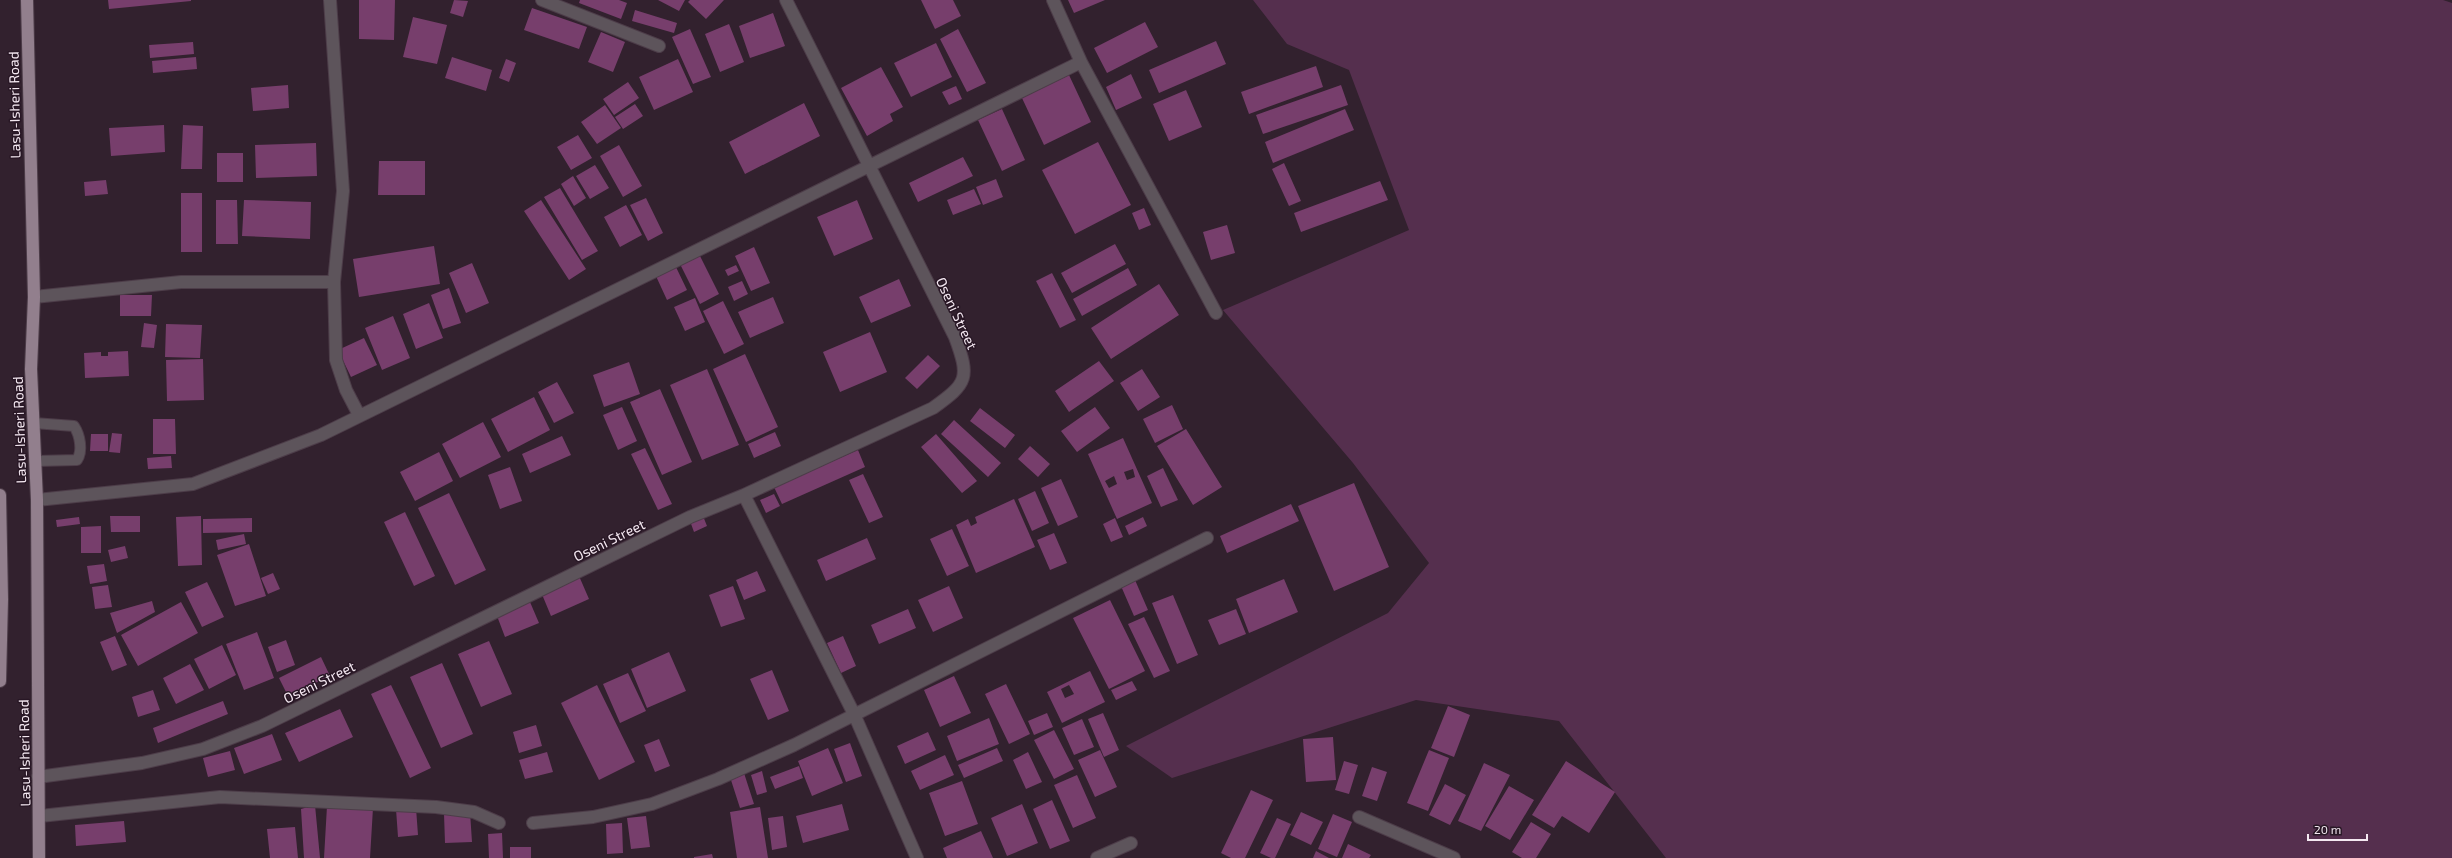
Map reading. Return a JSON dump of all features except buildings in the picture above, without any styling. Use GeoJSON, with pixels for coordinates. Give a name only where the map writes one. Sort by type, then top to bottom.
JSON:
{"type":"FeatureCollection","features":[{"type":"Feature","properties":{"kind":"main road","name":"Lasu-Isheri Road"},"geometry":{"type":"LineString","coordinates":[[27,0],[34,297],[32,369],[37,500],[38,776],[40,816],[39,858]]}},
{"type":"Feature","properties":{"kind":"main road","name":"Lasu-Isheri Road"},"geometry":{"type":"LineString","coordinates":[[0,495],[2,599],[0,681]]}},
{"type":"Feature","properties":{"kind":"street"},"geometry":{"type":"LineString","coordinates":[[330,0],[342,191],[334,282],[336,360],[346,390],[359,415]]}},
{"type":"Feature","properties":{"kind":"street"},"geometry":{"type":"LineString","coordinates":[[542,0],[659,46]]}},
{"type":"Feature","properties":{"kind":"street","name":"Oseni Street"},"geometry":{"type":"LineString","coordinates":[[38,776],[142,763],[203,749],[262,726],[690,517],[744,495],[933,408],[957,391],[962,378],[964,364],[954,337],[786,0]]}},
{"type":"Feature","properties":{"kind":"street"},"geometry":{"type":"LineString","coordinates":[[1054,0],[1081,62],[1216,313]]}},
{"type":"Feature","properties":{"kind":"street"},"geometry":{"type":"LineString","coordinates":[[37,500],[193,484],[321,435],[359,415],[870,167],[1081,62]]}},
{"type":"Feature","properties":{"kind":"street"},"geometry":{"type":"LineString","coordinates":[[34,297],[181,282],[334,282]]}},
{"type":"Feature","properties":{"kind":"street"},"geometry":{"type":"LineString","coordinates":[[744,495],[854,714],[917,858]]}},
{"type":"Feature","properties":{"kind":"street"},"geometry":{"type":"LineString","coordinates":[[533,823],[593,817],[652,804],[718,779],[794,745],[1207,538]]}},
{"type":"Feature","properties":{"kind":"street"},"geometry":{"type":"LineString","coordinates":[[40,816],[227,797],[436,807],[474,812],[499,823]]}},
{"type":"Feature","properties":{"kind":"street"},"geometry":{"type":"LineString","coordinates":[[1358,817],[1454,858]]}},
{"type":"Feature","properties":{"kind":"street"},"geometry":{"type":"LineString","coordinates":[[1097,858],[1131,843]]}},
{"type":"Feature","properties":{"kind":"lane"},"geometry":{"type":"LineString","coordinates":[[34,424],[74,426],[80,437],[80,456],[77,460],[36,461]]}},
{"type":"Feature","properties":{"kind":"shaded area"},"geometry":{"type":"Polygon","coordinates":[[[1253,0],[2443,0],[2452,3],[2452,858],[1666,858],[1559,721],[1416,700],[1172,778],[1126,746],[1388,613],[1429,563],[1353,463],[1223,310],[1409,230],[1349,70],[1287,44],[1253,0]]]}}]}
